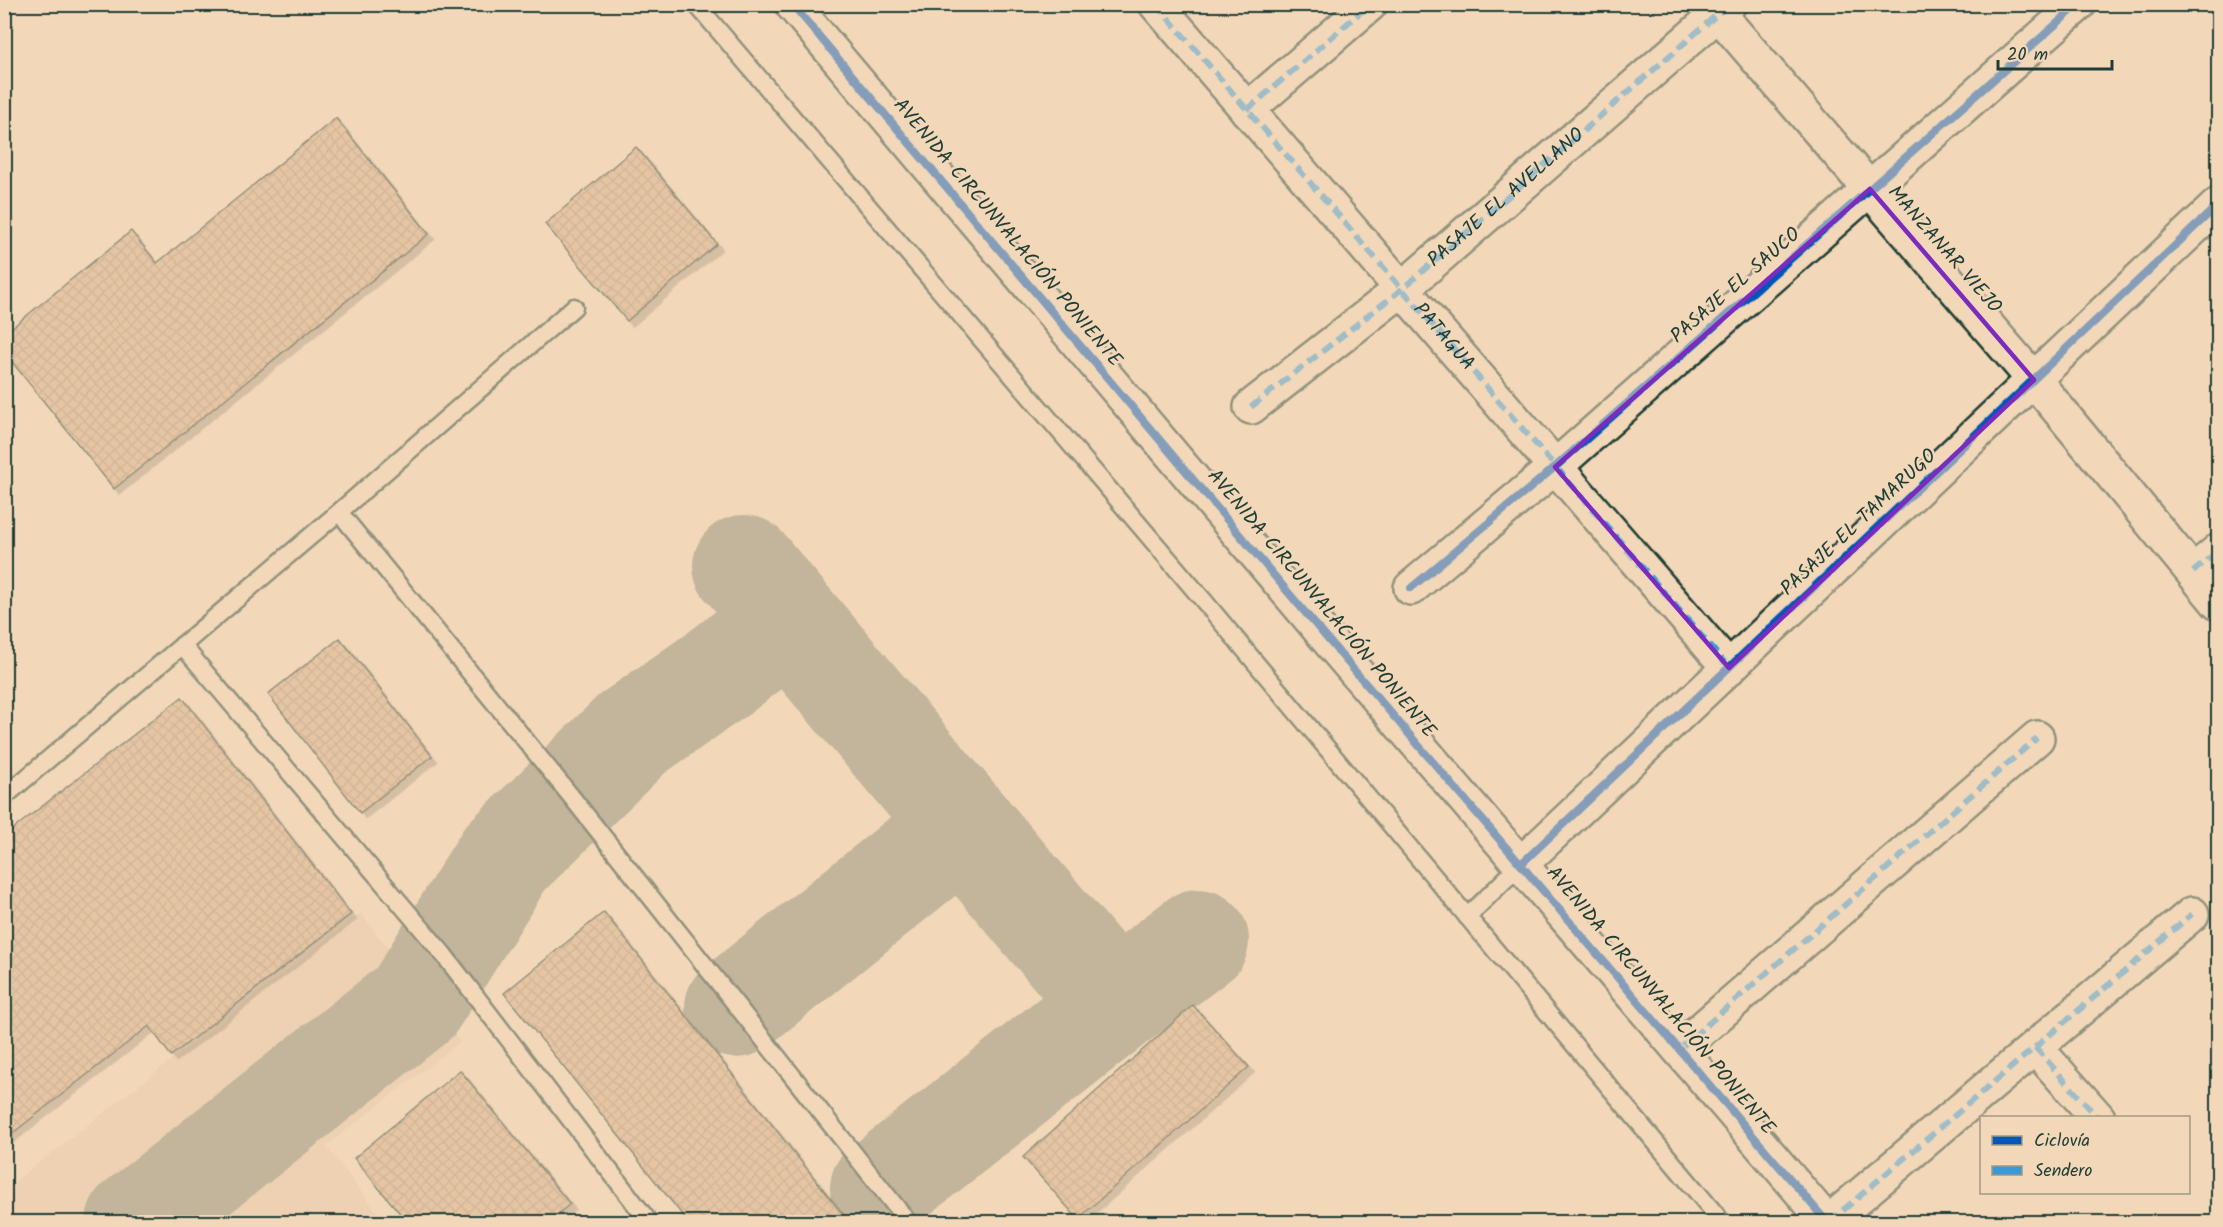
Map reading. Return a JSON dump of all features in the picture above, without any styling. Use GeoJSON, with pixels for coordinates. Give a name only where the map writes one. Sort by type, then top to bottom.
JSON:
{"type":"FeatureCollection","features":[{"type":"Feature","properties":{"kind":"street","name":"AVENIDA CIRCUNVALACIÓN PONIENTE"},"geometry":{"type":"LineString","coordinates":[[792,4],[1314,623],[1828,1222]]}},
{"type":"Feature","properties":{"kind":"street","name":"PATAGUA"},"geometry":{"type":"LineString","coordinates":[[1156,4],[1729,668]]}},
{"type":"Feature","properties":{"kind":"street"},"geometry":{"type":"LineString","coordinates":[[1247,110],[1370,4]]}},
{"type":"Feature","properties":{"kind":"street","name":"PASAJE EL SAUCO"},"geometry":{"type":"LineString","coordinates":[[1411,588],[1555,467],[2079,4]]}},
{"type":"Feature","properties":{"kind":"street","name":"MANZANAR VIEJO"},"geometry":{"type":"LineString","coordinates":[[1719,8],[2034,380],[2218,603]]}},
{"type":"Feature","properties":{"kind":"street","name":"PASAJE EL AVELLANO"},"geometry":{"type":"LineString","coordinates":[[1251,407],[1402,289],[1719,8]]}},
{"type":"Feature","properties":{"kind":"street","name":"PASAJE EL TAMARUGO"},"geometry":{"type":"LineString","coordinates":[[1521,864],[2218,205]]}},
{"type":"Feature","properties":{"kind":"street"},"geometry":{"type":"LineString","coordinates":[[2193,572],[2218,551]]}},
{"type":"Feature","properties":{"kind":"street"},"geometry":{"type":"LineString","coordinates":[[1679,1049],[2037,738]]}},
{"type":"Feature","properties":{"kind":"street"},"geometry":{"type":"LineString","coordinates":[[1828,1222],[2192,914]]}},
{"type":"Feature","properties":{"kind":"street"},"geometry":{"type":"LineString","coordinates":[[2035,1047],[2096,1116]]}},
{"type":"Feature","properties":{"kind":"lane"},"geometry":{"type":"LineString","coordinates":[[696,4],[1204,601],[1722,1222]]}},
{"type":"Feature","properties":{"kind":"lane"},"geometry":{"type":"LineString","coordinates":[[4,797],[339,512],[574,307]]}},
{"type":"Feature","properties":{"kind":"lane"},"geometry":{"type":"LineString","coordinates":[[339,512],[570,795],[908,1222]]}},
{"type":"Feature","properties":{"kind":"lane"},"geometry":{"type":"LineString","coordinates":[[182,645],[444,955],[649,1222]]}},
{"type":"Feature","properties":{"kind":"lane"},"geometry":{"type":"LineString","coordinates":[[1467,917],[1521,864]]}},
{"type":"Feature","properties":{"kind":"highlighted area"},"geometry":{"type":"Polygon","coordinates":[[[1870,189],[2034,380],[1729,668],[1555,467],[1870,189]]]}},
{"type":"Feature","properties":{"kind":"shaded area"},"geometry":{"type":"Polygon","coordinates":[[[361,913],[460,1042],[326,1146],[385,1222],[5,1222],[5,1189],[361,913]]]}},
{"type":"Feature","properties":{"kind":"building"},"geometry":{"type":"Polygon","coordinates":[[[336,118],[429,234],[114,489],[4,352],[4,334],[131,231],[157,263],[336,118]]]}},
{"type":"Feature","properties":{"kind":"building"},"geometry":{"type":"Polygon","coordinates":[[[636,147],[717,244],[627,321],[545,224],[636,147]]]}},
{"type":"Feature","properties":{"kind":"building"},"geometry":{"type":"Polygon","coordinates":[[[340,638],[432,756],[360,813],[268,694],[340,638]]]}},
{"type":"Feature","properties":{"kind":"building"},"geometry":{"type":"Polygon","coordinates":[[[182,697],[351,914],[171,1056],[149,1026],[4,1140],[4,836],[182,697]]]}},
{"type":"Feature","properties":{"kind":"building"},"geometry":{"type":"Polygon","coordinates":[[[604,912],[849,1222],[688,1222],[504,993],[604,912]]]}},
{"type":"Feature","properties":{"kind":"building"},"geometry":{"type":"Polygon","coordinates":[[[1193,1005],[1249,1067],[1078,1219],[1023,1157],[1193,1005]]]}},
{"type":"Feature","properties":{"kind":"building"},"geometry":{"type":"Polygon","coordinates":[[[460,1070],[570,1204],[548,1222],[407,1222],[354,1158],[460,1070]]]}},
{"type":"Feature","properties":{"kind":"taxiway"},"geometry":{"type":"LineString","coordinates":[[744,566],[1114,1004]]}},
{"type":"Feature","properties":{"kind":"taxiway"},"geometry":{"type":"LineString","coordinates":[[137,1222],[415,1002],[505,858],[632,734],[719,673],[788,620]]}},
{"type":"Feature","properties":{"kind":"taxiway"},"geometry":{"type":"LineString","coordinates":[[736,1007],[962,825]]}},
{"type":"Feature","properties":{"kind":"taxiway"},"geometry":{"type":"LineString","coordinates":[[881,1188],[1198,940]]}},
{"type":"Feature","properties":{"kind":"marked path"},"geometry":{"type":"LineString","coordinates":[[1156,4],[1729,668]]}},
{"type":"Feature","properties":{"kind":"marked path"},"geometry":{"type":"LineString","coordinates":[[1247,110],[1370,4]]}},
{"type":"Feature","properties":{"kind":"marked path"},"geometry":{"type":"LineString","coordinates":[[1251,407],[1402,289],[1729,4]]}},
{"type":"Feature","properties":{"kind":"marked path"},"geometry":{"type":"LineString","coordinates":[[2193,572],[2218,551]]}},
{"type":"Feature","properties":{"kind":"marked path"},"geometry":{"type":"LineString","coordinates":[[1679,1049],[2037,738]]}},
{"type":"Feature","properties":{"kind":"marked path"},"geometry":{"type":"LineString","coordinates":[[1829,1222],[2192,914]]}},
{"type":"Feature","properties":{"kind":"marked path"},"geometry":{"type":"LineString","coordinates":[[2035,1047],[2096,1116]]}},
{"type":"Feature","properties":{"kind":"cycle path"},"geometry":{"type":"LineString","coordinates":[[792,4],[1336,649],[1827,1222]]}},
{"type":"Feature","properties":{"kind":"cycle path"},"geometry":{"type":"LineString","coordinates":[[1411,588],[1555,467],[2079,4]]}},
{"type":"Feature","properties":{"kind":"cycle path"},"geometry":{"type":"LineString","coordinates":[[1521,864],[2218,205]]}}]}
